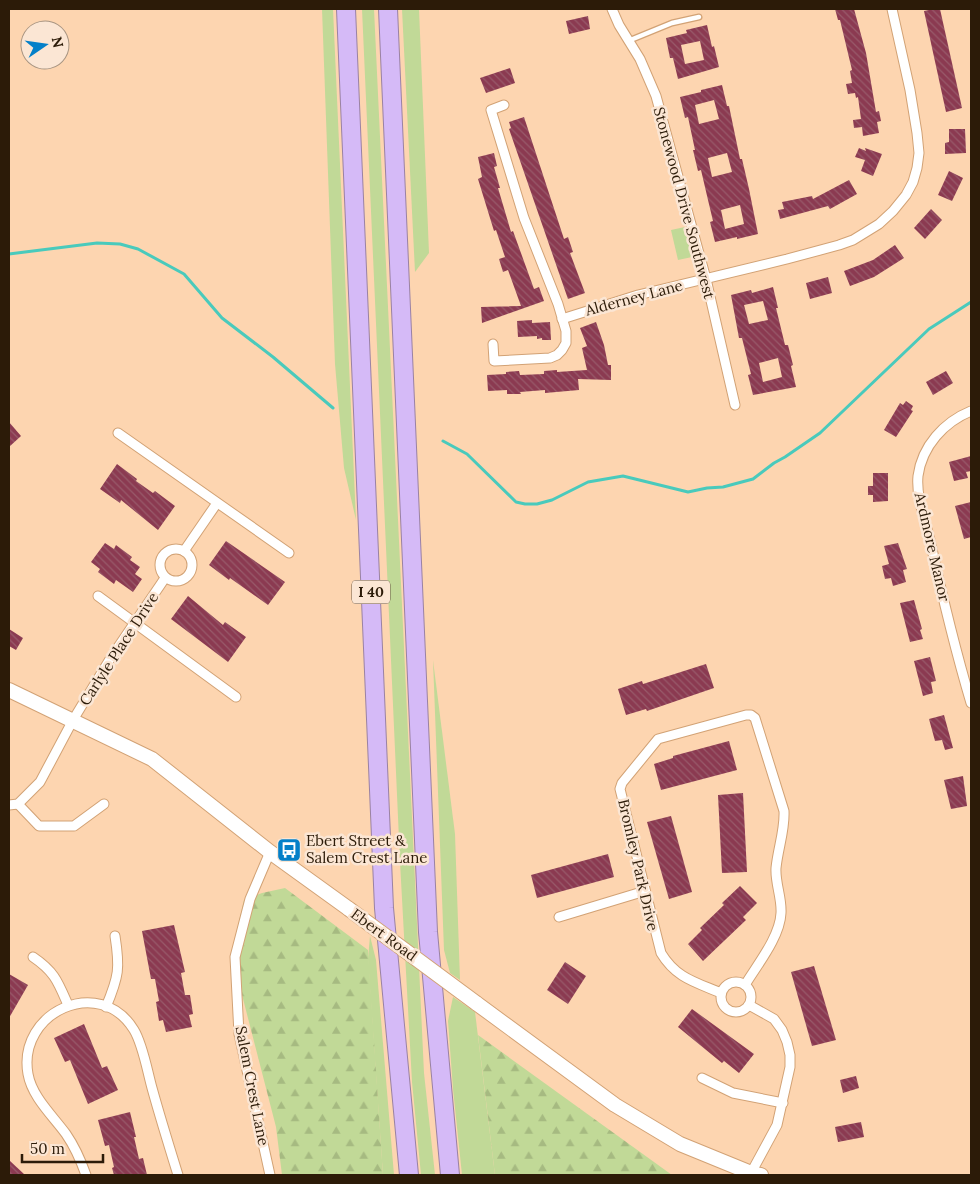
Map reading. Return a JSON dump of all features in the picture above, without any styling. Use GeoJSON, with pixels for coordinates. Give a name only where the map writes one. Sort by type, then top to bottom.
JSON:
{"type":"FeatureCollection","features":[{"type":"Feature","properties":{"kind":"highway","name":"I 40"},"geometry":{"type":"LineString","coordinates":[[346,9],[384,908],[409,1175]]}},
{"type":"Feature","properties":{"kind":"highway"},"geometry":{"type":"LineString","coordinates":[[388,9],[428,932],[450,1175]]}},
{"type":"Feature","properties":{"kind":"main road","name":"Ebert Road"},"geometry":{"type":"LineString","coordinates":[[9,690],[152,759],[270,852],[615,1105],[680,1144],[756,1174]]}},
{"type":"Feature","properties":{"kind":"street","name":"Stonewood Drive Southwest"},"geometry":{"type":"LineString","coordinates":[[612,9],[618,24],[640,59],[656,96],[706,279],[735,405]]}},
{"type":"Feature","properties":{"kind":"street","name":"Alderney Lane"},"geometry":{"type":"LineString","coordinates":[[562,319],[638,295],[788,260],[853,240],[879,224],[893,211],[906,195],[913,182],[917,168],[918,147],[910,90],[892,9]]}},
{"type":"Feature","properties":{"kind":"street"},"geometry":{"type":"LineString","coordinates":[[493,344],[494,361],[550,358],[557,355],[566,343],[566,331],[530,236],[491,110],[504,105]]}},
{"type":"Feature","properties":{"kind":"street","name":"Ardmore Manor"},"geometry":{"type":"LineString","coordinates":[[971,411],[944,427],[934,438],[921,465],[918,485],[941,590],[971,703]]}},
{"type":"Feature","properties":{"kind":"street"},"geometry":{"type":"LineString","coordinates":[[118,433],[289,553]]}},
{"type":"Feature","properties":{"kind":"street"},"geometry":{"type":"LineString","coordinates":[[184,551],[217,503]]}},
{"type":"Feature","properties":{"kind":"street"},"geometry":{"type":"LineString","coordinates":[[170,549],[184,551],[191,559],[192,568],[188,575],[182,580],[173,581],[165,578],[160,571],[160,562],[163,554],[170,549]]}},
{"type":"Feature","properties":{"kind":"street","name":"Carlyle Place Drive"},"geometry":{"type":"LineString","coordinates":[[13,805],[40,782],[73,720],[110,659],[165,578]]}},
{"type":"Feature","properties":{"kind":"street"},"geometry":{"type":"LineString","coordinates":[[98,596],[236,697]]}},
{"type":"Feature","properties":{"kind":"street","name":"Bromley Park Drive"},"geometry":{"type":"LineString","coordinates":[[721,993],[676,972],[667,964],[661,953],[620,789],[622,783],[658,739],[746,714],[755,718],[784,811],[784,822],[776,874],[781,913],[780,925],[745,985]]}},
{"type":"Feature","properties":{"kind":"street"},"geometry":{"type":"LineString","coordinates":[[13,805],[39,826],[64,827],[74,826],[104,804]]}},
{"type":"Feature","properties":{"kind":"street","name":"Salem Crest Lane"},"geometry":{"type":"LineString","coordinates":[[270,852],[250,900],[235,957],[240,1034],[270,1175]]}},
{"type":"Feature","properties":{"kind":"street"},"geometry":{"type":"LineString","coordinates":[[559,917],[645,891]]}},
{"type":"Feature","properties":{"kind":"street"},"geometry":{"type":"LineString","coordinates":[[106,1006],[118,972],[115,936]]}},
{"type":"Feature","properties":{"kind":"street"},"geometry":{"type":"LineString","coordinates":[[33,957],[48,967],[58,982],[68,1005]]}},
{"type":"Feature","properties":{"kind":"street"},"geometry":{"type":"LineString","coordinates":[[731,982],[745,985],[750,991],[749,1005],[744,1011],[729,1012],[723,1007],[720,1000],[724,986],[731,982]]}},
{"type":"Feature","properties":{"kind":"street"},"geometry":{"type":"LineString","coordinates":[[86,1175],[81,1160],[68,1136],[35,1093],[28,1075],[26,1052],[36,1029],[50,1015],[68,1005],[94,1002],[118,1011],[135,1030],[178,1175]]}},
{"type":"Feature","properties":{"kind":"street"},"geometry":{"type":"LineString","coordinates":[[749,1005],[774,1019],[782,1030],[790,1055],[790,1067],[777,1125],[756,1174]]}},
{"type":"Feature","properties":{"kind":"street"},"geometry":{"type":"LineString","coordinates":[[702,1078],[733,1093],[783,1103]]}},
{"type":"Feature","properties":{"kind":"lane"},"geometry":{"type":"LineString","coordinates":[[628,41],[672,23],[698,17]]}},
{"type":"Feature","properties":{"kind":"green space"},"geometry":{"type":"Polygon","coordinates":[[[322,9],[333,9],[356,520],[344,468],[335,364],[322,9]]]}},
{"type":"Feature","properties":{"kind":"green space"},"geometry":{"type":"Polygon","coordinates":[[[362,9],[374,9],[424,1073],[435,1175],[421,1175],[412,1082],[400,862],[362,9]]]}},
{"type":"Feature","properties":{"kind":"green space"},"geometry":{"type":"Polygon","coordinates":[[[402,9],[419,9],[429,253],[415,272],[402,9]]]}},
{"type":"Feature","properties":{"kind":"green space"},"geometry":{"type":"Polygon","coordinates":[[[685,227],[692,257],[678,260],[671,230],[685,227]]]}},
{"type":"Feature","properties":{"kind":"green space"},"geometry":{"type":"Polygon","coordinates":[[[433,660],[455,834],[460,980],[450,973],[444,950],[433,660]]]}},
{"type":"Feature","properties":{"kind":"green space"},"geometry":{"type":"Polygon","coordinates":[[[285,888],[368,950],[383,1175],[282,1175],[276,1127],[241,991],[236,934],[244,900],[262,893],[285,888]]]}},
{"type":"Feature","properties":{"kind":"green space"},"geometry":{"type":"Polygon","coordinates":[[[370,936],[376,960],[394,1175],[383,1175],[368,959],[370,936]]]}},
{"type":"Feature","properties":{"kind":"green space"},"geometry":{"type":"Polygon","coordinates":[[[453,997],[475,1012],[495,1175],[462,1175],[448,1021],[453,997]]]}},
{"type":"Feature","properties":{"kind":"green space"},"geometry":{"type":"Polygon","coordinates":[[[478,1035],[672,1175],[495,1175],[478,1035]]]}},
{"type":"Feature","properties":{"kind":"building"},"geometry":{"type":"Polygon","coordinates":[[[835,9],[854,9],[866,53],[876,112],[879,111],[881,121],[877,122],[879,133],[863,136],[862,127],[854,128],[853,120],[861,119],[858,97],[856,98],[855,93],[848,94],[846,84],[852,83],[850,71],[852,70],[840,20],[838,20],[835,9]]]}},
{"type":"Feature","properties":{"kind":"building"},"geometry":{"type":"Polygon","coordinates":[[[940,9],[962,108],[946,112],[924,11],[940,9]]]}},
{"type":"Feature","properties":{"kind":"building"},"geometry":{"type":"Polygon","coordinates":[[[588,16],[590,29],[569,34],[566,21],[588,16]]]}},
{"type":"Feature","properties":{"kind":"building"},"geometry":{"type":"Polygon","coordinates":[[[707,25],[719,67],[678,79],[673,58],[670,58],[666,38],[687,33],[686,30],[707,25]],[[700,41],[681,45],[685,64],[704,60],[700,41]]]}},
{"type":"Feature","properties":{"kind":"building"},"geometry":{"type":"Polygon","coordinates":[[[510,68],[515,83],[486,93],[480,78],[510,68]]]}},
{"type":"Feature","properties":{"kind":"building"},"geometry":{"type":"Polygon","coordinates":[[[722,85],[727,106],[729,106],[740,159],[742,159],[758,234],[715,242],[710,222],[713,221],[701,170],[698,171],[688,117],[685,118],[680,97],[701,92],[701,90],[722,85]],[[714,100],[695,105],[699,124],[719,119],[714,100]],[[727,153],[708,158],[712,177],[732,172],[727,153]],[[740,205],[721,210],[725,229],[744,224],[740,205]]]}},
{"type":"Feature","properties":{"kind":"building"},"geometry":{"type":"Polygon","coordinates":[[[524,117],[564,239],[568,237],[573,252],[570,253],[585,293],[568,299],[509,129],[511,128],[509,122],[524,117]]]}},
{"type":"Feature","properties":{"kind":"building"},"geometry":{"type":"Polygon","coordinates":[[[949,129],[965,129],[966,153],[945,154],[945,143],[949,142],[949,129]]]}},
{"type":"Feature","properties":{"kind":"building"},"geometry":{"type":"Polygon","coordinates":[[[859,148],[866,151],[865,148],[882,154],[873,176],[861,171],[865,160],[855,157],[859,148]]]}},
{"type":"Feature","properties":{"kind":"building"},"geometry":{"type":"Polygon","coordinates":[[[494,153],[497,166],[494,167],[500,188],[498,188],[511,232],[513,231],[534,289],[539,287],[544,301],[482,323],[481,307],[521,306],[508,270],[503,272],[499,259],[505,257],[496,230],[494,231],[478,179],[482,177],[478,157],[494,153]]]}},
{"type":"Feature","properties":{"kind":"building"},"geometry":{"type":"Polygon","coordinates":[[[949,171],[963,178],[952,201],[938,195],[949,171]]]}},
{"type":"Feature","properties":{"kind":"building"},"geometry":{"type":"Polygon","coordinates":[[[849,180],[857,194],[830,209],[828,206],[780,219],[778,210],[784,209],[782,202],[812,196],[813,199],[849,180]]]}},
{"type":"Feature","properties":{"kind":"building"},"geometry":{"type":"Polygon","coordinates":[[[931,209],[942,220],[925,239],[914,228],[931,209]]]}},
{"type":"Feature","properties":{"kind":"building"},"geometry":{"type":"Polygon","coordinates":[[[895,245],[904,258],[874,277],[850,286],[844,271],[873,260],[895,245]]]}},
{"type":"Feature","properties":{"kind":"building"},"geometry":{"type":"Polygon","coordinates":[[[828,277],[832,293],[810,299],[806,283],[828,277]]]}},
{"type":"Feature","properties":{"kind":"building"},"geometry":{"type":"Polygon","coordinates":[[[773,287],[785,345],[788,345],[793,365],[791,366],[796,387],[753,395],[748,375],[751,374],[742,338],[739,338],[731,295],[751,290],[752,293],[773,287]],[[763,301],[744,305],[749,324],[768,320],[763,301]],[[778,358],[759,363],[763,382],[782,377],[778,358]]]}},
{"type":"Feature","properties":{"kind":"building"},"geometry":{"type":"Polygon","coordinates":[[[532,320],[532,323],[550,322],[551,340],[537,339],[537,336],[518,337],[517,321],[532,320]]]}},
{"type":"Feature","properties":{"kind":"building"},"geometry":{"type":"Polygon","coordinates":[[[596,322],[604,345],[608,365],[611,365],[611,380],[578,379],[579,390],[545,393],[545,390],[520,392],[521,394],[507,394],[507,390],[488,391],[487,375],[519,371],[520,375],[544,374],[544,371],[557,370],[557,372],[587,370],[582,348],[587,346],[580,328],[596,322]]]}},
{"type":"Feature","properties":{"kind":"building"},"geometry":{"type":"Polygon","coordinates":[[[946,371],[953,383],[933,395],[926,382],[946,371]]]}},
{"type":"Feature","properties":{"kind":"building"},"geometry":{"type":"Polygon","coordinates":[[[906,401],[913,406],[911,410],[913,411],[896,437],[884,430],[900,403],[903,405],[906,401]]]}},
{"type":"Feature","properties":{"kind":"building"},"geometry":{"type":"Polygon","coordinates":[[[9,422],[21,436],[9,447],[9,422]]]}},
{"type":"Feature","properties":{"kind":"building"},"geometry":{"type":"Polygon","coordinates":[[[971,456],[971,471],[966,472],[968,478],[954,481],[949,462],[971,456]]]}},
{"type":"Feature","properties":{"kind":"building"},"geometry":{"type":"Polygon","coordinates":[[[117,464],[137,479],[136,481],[153,493],[155,491],[175,506],[158,530],[121,500],[120,503],[100,489],[117,464]]]}},
{"type":"Feature","properties":{"kind":"building"},"geometry":{"type":"Polygon","coordinates":[[[873,473],[888,473],[888,501],[873,502],[873,495],[868,495],[868,486],[873,486],[873,473]]]}},
{"type":"Feature","properties":{"kind":"building"},"geometry":{"type":"Polygon","coordinates":[[[971,502],[971,537],[964,539],[955,506],[971,502]]]}},
{"type":"Feature","properties":{"kind":"building"},"geometry":{"type":"Polygon","coordinates":[[[226,541],[285,582],[268,605],[209,565],[226,541]]]}},
{"type":"Feature","properties":{"kind":"building"},"geometry":{"type":"Polygon","coordinates":[[[105,543],[114,549],[116,545],[132,557],[130,560],[140,567],[135,574],[142,579],[133,592],[116,580],[114,584],[98,572],[100,569],[91,562],[105,543]]]}},
{"type":"Feature","properties":{"kind":"building"},"geometry":{"type":"Polygon","coordinates":[[[898,543],[907,569],[903,570],[906,582],[893,586],[891,578],[885,579],[882,566],[889,564],[884,546],[898,543]]]}},
{"type":"Feature","properties":{"kind":"building"},"geometry":{"type":"Polygon","coordinates":[[[188,596],[223,625],[225,622],[246,637],[228,662],[171,619],[188,596]]]}},
{"type":"Feature","properties":{"kind":"building"},"geometry":{"type":"Polygon","coordinates":[[[914,600],[923,639],[910,642],[900,603],[914,600]]]}},
{"type":"Feature","properties":{"kind":"building"},"geometry":{"type":"Polygon","coordinates":[[[9,629],[23,638],[16,650],[9,646],[9,629]]]}},
{"type":"Feature","properties":{"kind":"building"},"geometry":{"type":"Polygon","coordinates":[[[930,657],[936,681],[931,682],[933,693],[923,696],[914,661],[930,657]]]}},
{"type":"Feature","properties":{"kind":"building"},"geometry":{"type":"Polygon","coordinates":[[[706,664],[714,688],[647,711],[646,709],[626,715],[618,689],[642,681],[643,684],[706,664]]]}},
{"type":"Feature","properties":{"kind":"building"},"geometry":{"type":"Polygon","coordinates":[[[944,715],[953,748],[945,750],[942,740],[935,741],[929,719],[944,715]]]}},
{"type":"Feature","properties":{"kind":"building"},"geometry":{"type":"Polygon","coordinates":[[[729,741],[737,770],[661,790],[654,764],[673,758],[673,756],[729,741]]]}},
{"type":"Feature","properties":{"kind":"building"},"geometry":{"type":"Polygon","coordinates":[[[963,776],[967,806],[951,809],[944,780],[963,776]]]}},
{"type":"Feature","properties":{"kind":"building"},"geometry":{"type":"Polygon","coordinates":[[[743,793],[747,872],[722,873],[718,795],[743,793]]]}},
{"type":"Feature","properties":{"kind":"building"},"geometry":{"type":"Polygon","coordinates":[[[671,816],[692,892],[669,899],[647,822],[671,816]]]}},
{"type":"Feature","properties":{"kind":"building"},"geometry":{"type":"Polygon","coordinates":[[[608,854],[614,877],[537,898],[531,875],[608,854]]]}},
{"type":"Feature","properties":{"kind":"building"},"geometry":{"type":"Polygon","coordinates":[[[740,886],[757,903],[743,917],[746,920],[703,961],[688,944],[702,930],[700,928],[724,905],[722,903],[740,886]]]}},
{"type":"Feature","properties":{"kind":"building"},"geometry":{"type":"Polygon","coordinates":[[[174,925],[185,972],[181,973],[185,995],[190,995],[193,1014],[189,1015],[192,1027],[166,1032],[163,1020],[159,1021],[156,1002],[159,1001],[155,979],[151,979],[142,931],[174,925]]]}},
{"type":"Feature","properties":{"kind":"building"},"geometry":{"type":"Polygon","coordinates":[[[565,962],[586,976],[568,1004],[547,990],[565,962]]]}},
{"type":"Feature","properties":{"kind":"building"},"geometry":{"type":"Polygon","coordinates":[[[814,966],[836,1040],[812,1046],[791,972],[814,966]]]}},
{"type":"Feature","properties":{"kind":"building"},"geometry":{"type":"Polygon","coordinates":[[[9,974],[28,985],[9,1018],[9,974]]]}},
{"type":"Feature","properties":{"kind":"building"},"geometry":{"type":"Polygon","coordinates":[[[692,1009],[754,1054],[739,1073],[724,1061],[722,1063],[678,1027],[692,1009]]]}},
{"type":"Feature","properties":{"kind":"building"},"geometry":{"type":"Polygon","coordinates":[[[84,1024],[102,1068],[107,1066],[118,1090],[88,1104],[70,1060],[65,1062],[54,1038],[84,1024]]]}},
{"type":"Feature","properties":{"kind":"building"},"geometry":{"type":"Polygon","coordinates":[[[856,1076],[859,1088],[843,1093],[840,1080],[856,1076]]]}},
{"type":"Feature","properties":{"kind":"building"},"geometry":{"type":"Polygon","coordinates":[[[130,1112],[139,1159],[143,1158],[147,1175],[114,1175],[109,1145],[105,1146],[98,1120],[130,1112]]]}},
{"type":"Feature","properties":{"kind":"building"},"geometry":{"type":"Polygon","coordinates":[[[861,1122],[864,1137],[838,1142],[835,1127],[861,1122]]]}},
{"type":"Feature","properties":{"kind":"building"},"geometry":{"type":"Polygon","coordinates":[[[9,1160],[25,1175],[9,1175],[9,1160]]]}},
{"type":"Feature","properties":{"kind":"waterway"},"geometry":{"type":"LineString","coordinates":[[9,254],[97,243],[120,244],[138,249],[184,274],[222,318],[273,357],[333,408]]}},
{"type":"Feature","properties":{"kind":"waterway"},"geometry":{"type":"LineString","coordinates":[[443,441],[467,454],[516,502],[525,504],[537,504],[552,500],[588,482],[623,476],[688,492],[723,487],[753,479],[820,433],[929,329],[971,302]]}},
{"type":"Feature","properties":{"kind":"place","name":"Ebert Street & Salem Crest Lane"},"geometry":{"type":"Point","coordinates":[289,850]}}]}
